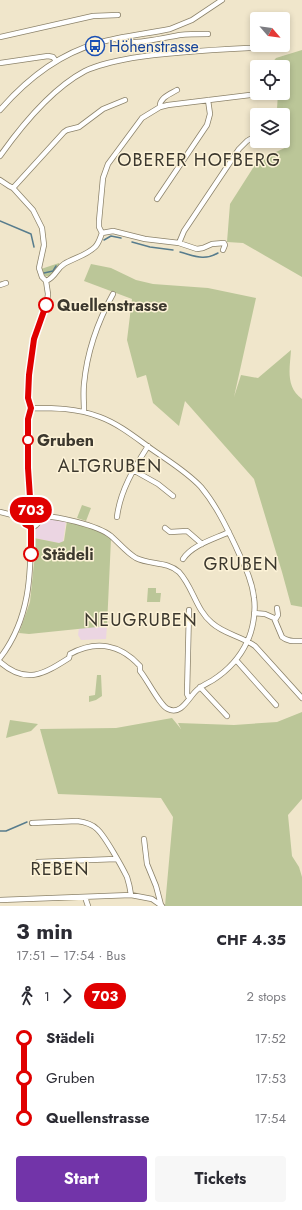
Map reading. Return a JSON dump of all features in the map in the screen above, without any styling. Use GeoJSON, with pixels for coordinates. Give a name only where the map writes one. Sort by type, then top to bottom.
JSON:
{"type":"FeatureCollection","features":[{"type":"Feature","properties":{"kind":"street"},"geometry":{"type":"LineString","coordinates":[[0,110],[20,89],[56,61],[89,46],[180,26],[192,20],[222,0]]}},
{"type":"Feature","properties":{"kind":"street"},"geometry":{"type":"LineString","coordinates":[[0,37],[93,16],[118,15]]}},
{"type":"Feature","properties":{"kind":"street"},"geometry":{"type":"LineString","coordinates":[[116,39],[122,43],[161,39],[181,35],[208,34]]}},
{"type":"Feature","properties":{"kind":"street"},"geometry":{"type":"LineString","coordinates":[[0,156],[30,117],[65,84],[87,70],[115,62],[146,56],[250,48]]}},
{"type":"Feature","properties":{"kind":"street"},"geometry":{"type":"LineString","coordinates":[[0,63],[48,56],[53,57],[56,61]]}},
{"type":"Feature","properties":{"kind":"street"},"geometry":{"type":"LineString","coordinates":[[160,107],[161,100],[177,90]]}},
{"type":"Feature","properties":{"kind":"street"},"geometry":{"type":"LineString","coordinates":[[46,281],[53,278],[60,267],[65,263],[94,248],[99,243],[102,233],[99,227],[99,221],[103,178],[108,164],[139,122],[160,107],[250,95]]}},
{"type":"Feature","properties":{"kind":"street"},"geometry":{"type":"LineString","coordinates":[[14,188],[66,130],[79,127],[103,109],[125,100]]}},
{"type":"Feature","properties":{"kind":"street"},"geometry":{"type":"LineString","coordinates":[[157,199],[207,125],[210,114],[208,100]]}},
{"type":"Feature","properties":{"kind":"street"},"geometry":{"type":"LineString","coordinates":[[179,243],[184,231],[239,148],[250,139]]}},
{"type":"Feature","properties":{"kind":"street"},"geometry":{"type":"LineString","coordinates":[[0,180],[14,188],[33,210],[42,228],[44,246],[39,268],[42,277],[46,281],[48,298],[34,339],[31,356],[28,398],[31,408],[28,419],[28,468],[31,512]]}},
{"type":"Feature","properties":{"kind":"street"},"geometry":{"type":"LineString","coordinates":[[102,233],[113,231],[145,239],[179,243],[200,249],[212,244],[224,243],[225,245],[223,250]]}},
{"type":"Feature","properties":{"kind":"street"},"geometry":{"type":"LineString","coordinates":[[0,285],[6,283]]}},
{"type":"Feature","properties":{"kind":"street"},"geometry":{"type":"LineString","coordinates":[[84,412],[84,384],[90,351],[102,317],[113,294]]}},
{"type":"Feature","properties":{"kind":"street"},"geometry":{"type":"LineString","coordinates":[[0,662],[9,670],[18,674],[27,676],[36,675],[50,671],[69,658],[70,654],[82,648],[108,646],[133,657],[163,705],[167,709],[173,711],[180,709],[200,687],[219,676],[236,660],[248,641],[254,613],[254,599],[249,577],[229,532],[213,503],[201,488],[182,470],[114,423],[99,416],[57,408],[31,408]]}},
{"type":"Feature","properties":{"kind":"street"},"geometry":{"type":"LineString","coordinates":[[117,517],[122,498],[134,470],[148,446]]}},
{"type":"Feature","properties":{"kind":"street"},"geometry":{"type":"LineString","coordinates":[[134,470],[158,484],[173,496]]}},
{"type":"Feature","properties":{"kind":"street"},"geometry":{"type":"LineString","coordinates":[[0,512],[24,518]]}},
{"type":"Feature","properties":{"kind":"street"},"geometry":{"type":"LineString","coordinates":[[31,512],[35,513],[38,517]]}},
{"type":"Feature","properties":{"kind":"street"},"geometry":{"type":"LineString","coordinates":[[31,512],[26,514],[24,518],[25,524],[31,527]]}},
{"type":"Feature","properties":{"kind":"street"},"geometry":{"type":"LineString","coordinates":[[38,517],[46,516],[67,520],[101,530],[110,535],[133,556],[148,562],[171,566],[187,582],[201,611],[210,622],[222,630],[248,641],[255,646],[302,698]]}},
{"type":"Feature","properties":{"kind":"street"},"geometry":{"type":"LineString","coordinates":[[31,527],[37,524],[38,517]]}},
{"type":"Feature","properties":{"kind":"street"},"geometry":{"type":"LineString","coordinates":[[0,658],[13,639],[21,623],[30,580],[31,527]]}},
{"type":"Feature","properties":{"kind":"street"},"geometry":{"type":"LineString","coordinates":[[165,528],[170,532],[187,531],[202,544]]}},
{"type":"Feature","properties":{"kind":"street"},"geometry":{"type":"LineString","coordinates":[[182,559],[202,544],[229,532]]}},
{"type":"Feature","properties":{"kind":"street"},"geometry":{"type":"LineString","coordinates":[[275,620],[278,615],[277,608]]}},
{"type":"Feature","properties":{"kind":"street"},"geometry":{"type":"LineString","coordinates":[[189,610],[187,694],[189,698]]}},
{"type":"Feature","properties":{"kind":"street"},"geometry":{"type":"LineString","coordinates":[[254,613],[270,616],[275,620],[282,637],[286,640],[302,641]]}},
{"type":"Feature","properties":{"kind":"street"},"geometry":{"type":"LineString","coordinates":[[236,660],[276,705]]}},
{"type":"Feature","properties":{"kind":"street"},"geometry":{"type":"LineString","coordinates":[[200,687],[227,716]]}},
{"type":"Feature","properties":{"kind":"street"},"geometry":{"type":"LineString","coordinates":[[32,823],[78,821],[85,822],[97,829],[126,875],[130,885],[131,895]]}},
{"type":"Feature","properties":{"kind":"street"},"geometry":{"type":"LineString","coordinates":[[144,839],[147,864],[156,886],[161,906]]}},
{"type":"Feature","properties":{"kind":"street"},"geometry":{"type":"LineString","coordinates":[[38,862],[116,859]]}},
{"type":"Feature","properties":{"kind":"street"},"geometry":{"type":"LineString","coordinates":[[0,900],[131,895],[152,899],[161,906]]}},
{"type":"Feature","properties":{"kind":"street"},"geometry":{"type":"LineString","coordinates":[[85,897],[88,906]]}},
{"type":"Feature","properties":{"kind":"shaded area"},"geometry":{"type":"Polygon","coordinates":[[[44,518],[66,521],[63,542],[59,543],[34,538],[36,528],[44,518]]]}},
{"type":"Feature","properties":{"kind":"shaded area"},"geometry":{"type":"Polygon","coordinates":[[[107,626],[106,639],[81,640],[78,635],[79,628],[107,626]]]}},
{"type":"Feature","properties":{"kind":"green space"},"geometry":{"type":"Polygon","coordinates":[[[302,50],[302,277],[243,243],[227,242],[230,204],[258,160],[285,148],[290,148],[290,108],[277,108],[278,100],[290,100],[290,60],[274,60],[276,58],[302,50]]]}},
{"type":"Feature","properties":{"kind":"green space"},"geometry":{"type":"Polygon","coordinates":[[[59,263],[60,265],[54,273],[50,276],[45,276],[41,269],[59,263]]]}},
{"type":"Feature","properties":{"kind":"green space"},"geometry":{"type":"Polygon","coordinates":[[[91,264],[111,268],[136,280],[153,284],[208,288],[256,298],[234,397],[241,375],[258,378],[291,350],[291,383],[297,394],[302,399],[302,607],[291,605],[254,479],[185,401],[179,426],[153,403],[146,375],[137,378],[127,340],[132,299],[84,281],[91,264]]]}},
{"type":"Feature","properties":{"kind":"green space"},"geometry":{"type":"Polygon","coordinates":[[[82,505],[91,508],[86,521],[77,518],[82,505]]]}},
{"type":"Feature","properties":{"kind":"green space"},"geometry":{"type":"Polygon","coordinates":[[[67,521],[94,528],[111,539],[107,626],[29,634],[19,633],[30,602],[34,563],[39,552],[33,552],[34,538],[59,543],[64,541],[67,521]]]}},
{"type":"Feature","properties":{"kind":"green space"},"geometry":{"type":"Polygon","coordinates":[[[148,588],[156,588],[156,593],[161,593],[160,602],[147,602],[148,588]]]}},
{"type":"Feature","properties":{"kind":"green space"},"geometry":{"type":"Polygon","coordinates":[[[97,675],[101,675],[102,696],[89,702],[89,696],[95,695],[97,675]]]}},
{"type":"Feature","properties":{"kind":"green space"},"geometry":{"type":"Polygon","coordinates":[[[302,712],[302,799],[288,815],[292,856],[299,867],[302,877],[302,906],[165,906],[173,817],[161,798],[58,794],[40,729],[116,728],[172,718],[181,729],[178,723],[234,725],[277,722],[302,712]]]}},
{"type":"Feature","properties":{"kind":"green space"},"geometry":{"type":"Polygon","coordinates":[[[10,720],[38,724],[31,731],[6,738],[10,720]]]}},
{"type":"Feature","properties":{"kind":"waterway"},"geometry":{"type":"LineString","coordinates":[[0,221],[31,234],[34,247]]}},
{"type":"Feature","properties":{"kind":"waterway"},"geometry":{"type":"LineString","coordinates":[[104,240],[111,236],[121,238]]}},
{"type":"Feature","properties":{"kind":"waterway"},"geometry":{"type":"LineString","coordinates":[[132,242],[150,247],[173,250]]}},
{"type":"Feature","properties":{"kind":"waterway"},"geometry":{"type":"LineString","coordinates":[[180,252],[204,257],[218,253]]}},
{"type":"Feature","properties":{"kind":"waterway"},"geometry":{"type":"LineString","coordinates":[[44,273],[53,271],[56,266]]}},
{"type":"Feature","properties":{"kind":"waterway"},"geometry":{"type":"LineString","coordinates":[[0,831],[6,831],[27,822]]}},
{"type":"Feature","properties":{"kind":"bus line","name":"703"},"geometry":{"type":"LineString","coordinates":[[31,554],[31,527],[27,526],[23,520],[24,515],[31,512],[28,468],[28,416],[31,408],[28,398],[29,375],[34,339],[46,305]]}},
{"type":"Feature","properties":{"kind":"place","name":"Höhenstrasse"},"geometry":{"type":"Point","coordinates":[95,46]}},
{"type":"Feature","properties":{"kind":"place","name":"Quellenstrasse"},"geometry":{"type":"Point","coordinates":[46,305]}},
{"type":"Feature","properties":{"kind":"place","name":"Gruben"},"geometry":{"type":"Point","coordinates":[28,440]}},
{"type":"Feature","properties":{"kind":"place","name":"Städeli"},"geometry":{"type":"Point","coordinates":[31,554]}},
{"type":"Feature","properties":{"kind":"district","name":"OBERER HOFBERG"},"geometry":{"type":"Point","coordinates":[199,160]}},
{"type":"Feature","properties":{"kind":"district","name":"ALTGRUBEN"},"geometry":{"type":"Point","coordinates":[110,466]}},
{"type":"Feature","properties":{"kind":"district","name":"GRUBEN"},"geometry":{"type":"Point","coordinates":[241,564]}},
{"type":"Feature","properties":{"kind":"district","name":"NEUGRUBEN"},"geometry":{"type":"Point","coordinates":[141,620]}},
{"type":"Feature","properties":{"kind":"district","name":"REBEN"},"geometry":{"type":"Point","coordinates":[60,869]}}]}
